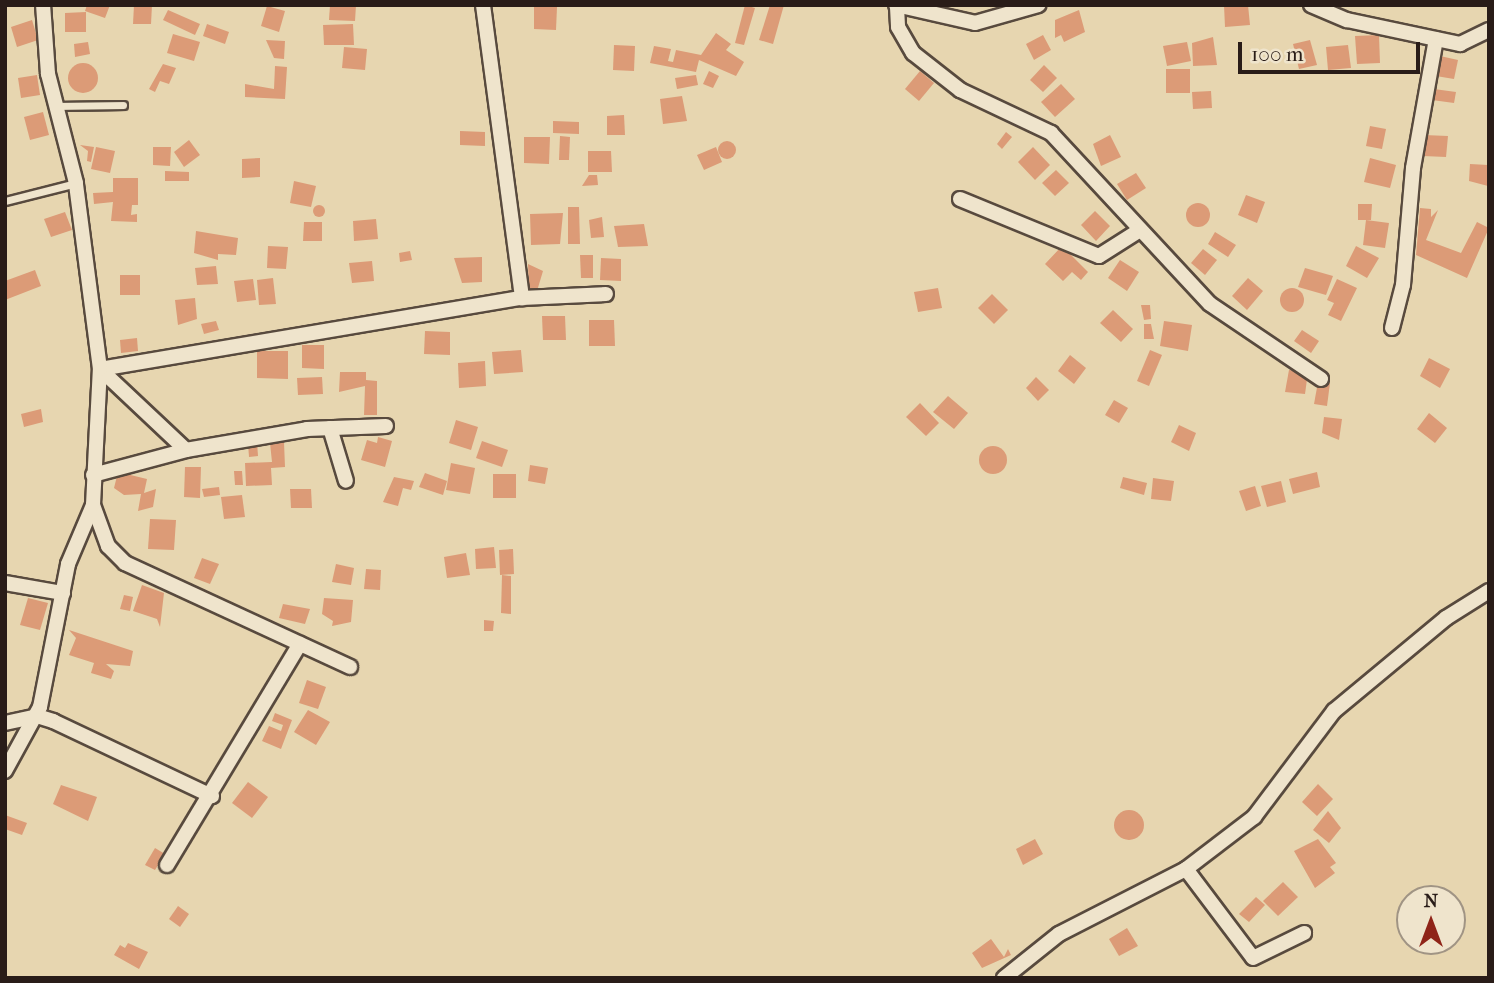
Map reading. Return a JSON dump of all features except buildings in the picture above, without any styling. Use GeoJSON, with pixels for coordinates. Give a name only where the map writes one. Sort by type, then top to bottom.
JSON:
{"type":"FeatureCollection","features":[{"type":"Feature","properties":{"kind":"street"},"geometry":{"type":"LineString","coordinates":[[43,5],[56,106],[76,183],[100,369],[93,505],[108,546],[125,563],[350,667]]}},
{"type":"Feature","properties":{"kind":"street"},"geometry":{"type":"LineString","coordinates":[[484,5],[522,298]]}},
{"type":"Feature","properties":{"kind":"street"},"geometry":{"type":"LineString","coordinates":[[1038,5],[975,23],[897,6],[898,27],[913,53],[960,90],[1051,134],[1210,304],[1321,379]]}},
{"type":"Feature","properties":{"kind":"street"},"geometry":{"type":"LineString","coordinates":[[1311,5],[1347,20],[1460,44],[1489,30]]}},
{"type":"Feature","properties":{"kind":"street"},"geometry":{"type":"LineString","coordinates":[[1392,328],[1403,285],[1413,168],[1436,39]]}},
{"type":"Feature","properties":{"kind":"street"},"geometry":{"type":"LineString","coordinates":[[960,199],[1099,256],[1140,230]]}},
{"type":"Feature","properties":{"kind":"street"},"geometry":{"type":"LineString","coordinates":[[100,369],[522,298],[606,293]]}},
{"type":"Feature","properties":{"kind":"street"},"geometry":{"type":"LineString","coordinates":[[100,369],[186,450]]}},
{"type":"Feature","properties":{"kind":"street"},"geometry":{"type":"LineString","coordinates":[[93,475],[186,450],[330,428],[386,426]]}},
{"type":"Feature","properties":{"kind":"street"},"geometry":{"type":"LineString","coordinates":[[330,428],[346,481]]}},
{"type":"Feature","properties":{"kind":"street"},"geometry":{"type":"LineString","coordinates":[[5,771],[37,716],[63,593],[80,536],[93,505]]}},
{"type":"Feature","properties":{"kind":"street"},"geometry":{"type":"LineString","coordinates":[[80,536],[108,546]]}},
{"type":"Feature","properties":{"kind":"street"},"geometry":{"type":"LineString","coordinates":[[5,583],[63,593]]}},
{"type":"Feature","properties":{"kind":"street"},"geometry":{"type":"LineString","coordinates":[[1004,978],[1059,934],[1186,869],[1254,817],[1334,711],[1446,618],[1489,591]]}},
{"type":"Feature","properties":{"kind":"street"},"geometry":{"type":"LineString","coordinates":[[167,865],[212,796],[300,644]]}},
{"type":"Feature","properties":{"kind":"street"},"geometry":{"type":"LineString","coordinates":[[5,723],[37,716],[212,796]]}},
{"type":"Feature","properties":{"kind":"street"},"geometry":{"type":"LineString","coordinates":[[1186,869],[1253,958],[1304,933]]}},
{"type":"Feature","properties":{"kind":"lane"},"geometry":{"type":"LineString","coordinates":[[56,106],[123,105]]}},
{"type":"Feature","properties":{"kind":"lane"},"geometry":{"type":"LineString","coordinates":[[5,201],[76,183]]}}]}
